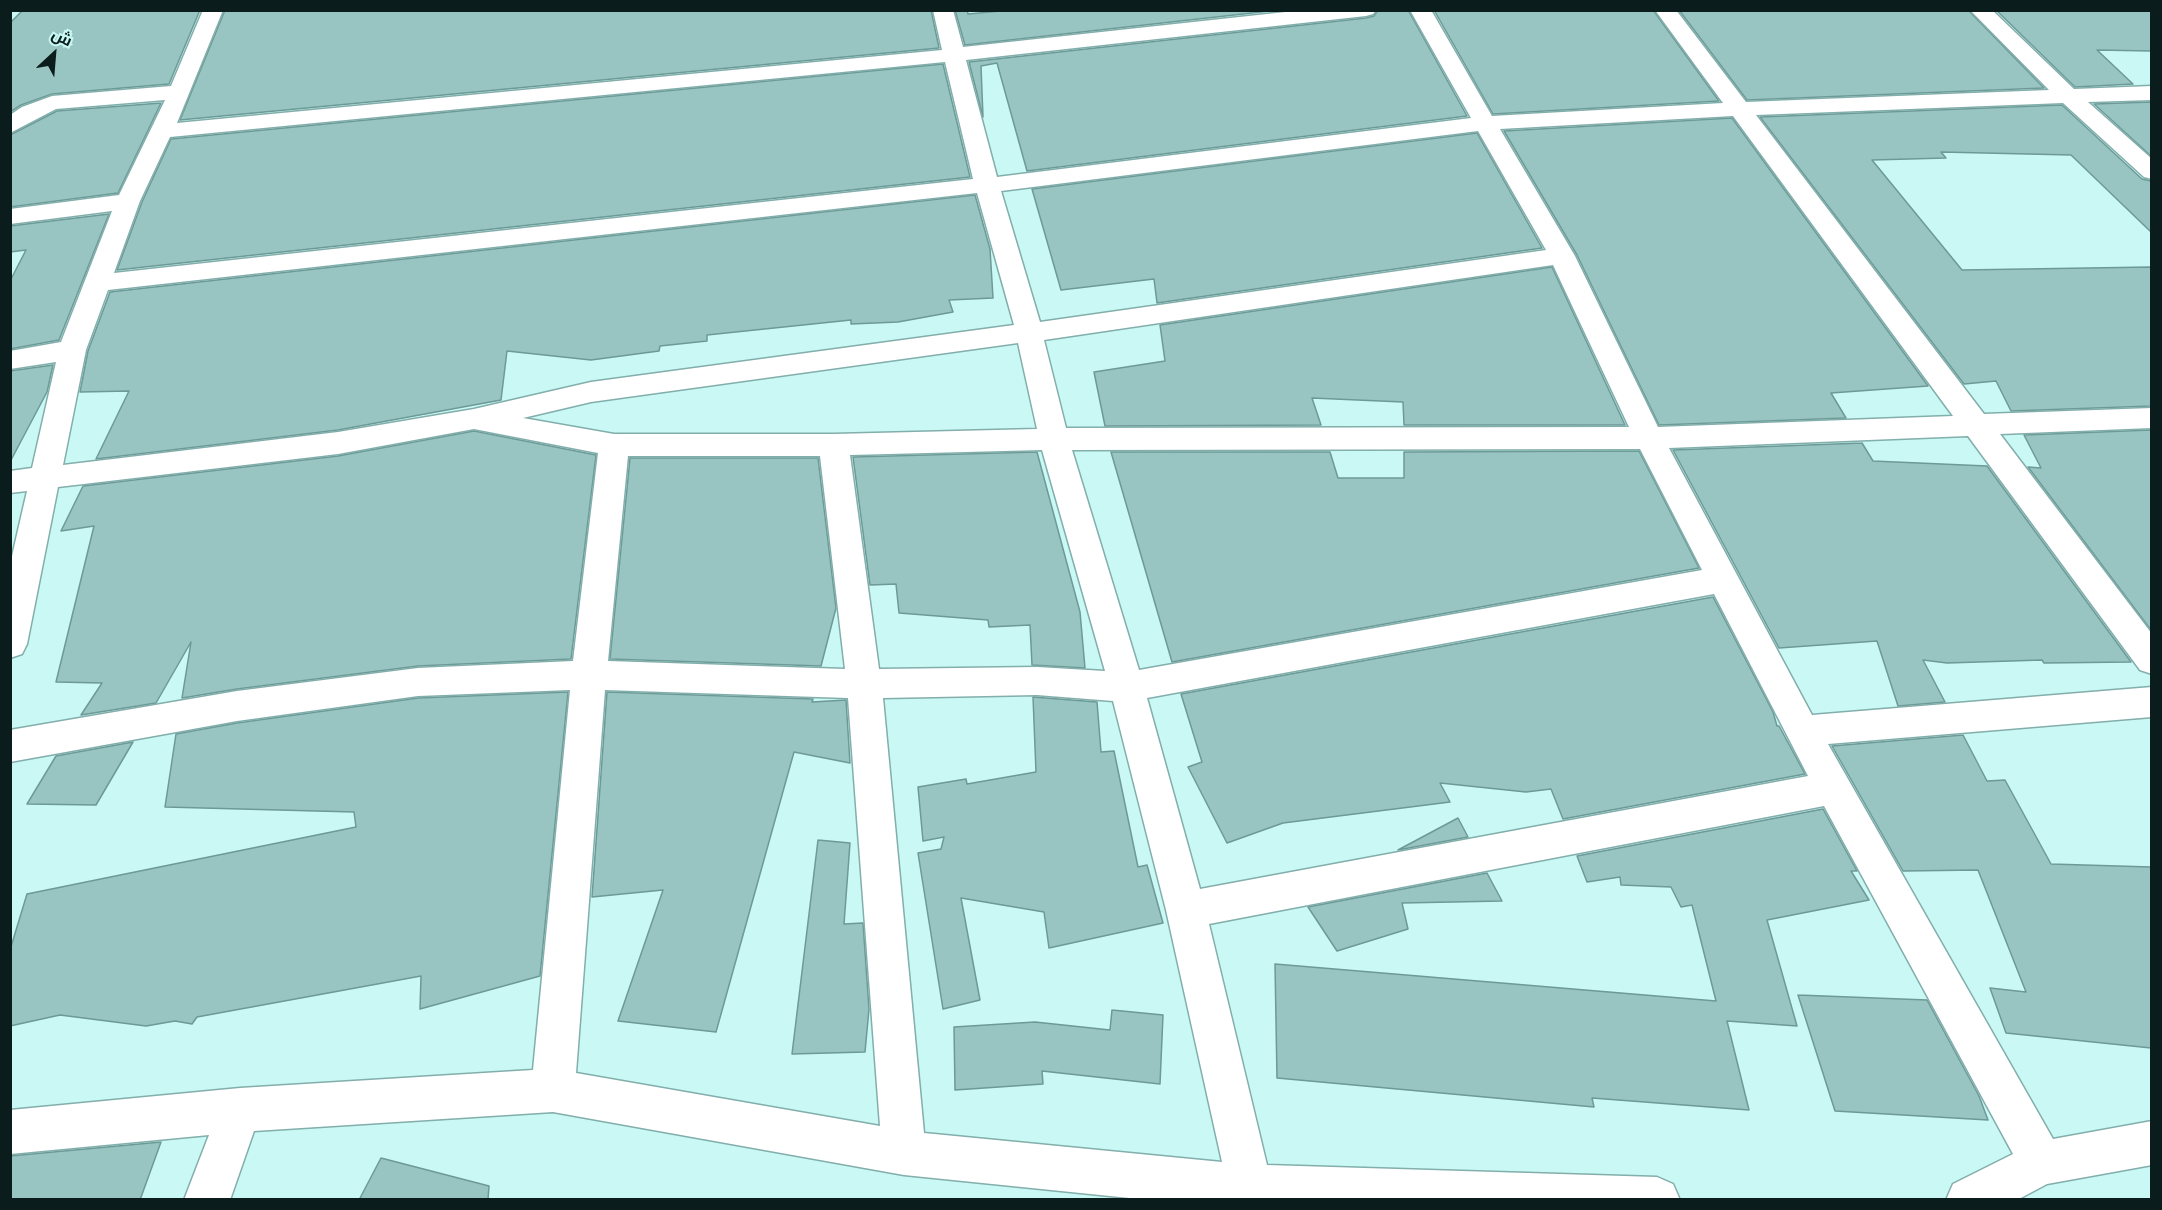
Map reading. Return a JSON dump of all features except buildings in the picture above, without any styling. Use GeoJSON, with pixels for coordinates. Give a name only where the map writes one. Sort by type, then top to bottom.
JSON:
{"type":"FeatureCollection","features":[{"type":"Feature","properties":{"kind":"street"},"geometry":{"type":"LineString","coordinates":[[10,644],[72,350],[128,201],[180,92],[213,10]]}},
{"type":"Feature","properties":{"kind":"street"},"geometry":{"type":"LineString","coordinates":[[943,10],[987,185],[1029,332],[1054,440],[1127,687],[1186,910],[1250,1193]]}},
{"type":"Feature","properties":{"kind":"street"},"geometry":{"type":"LineString","coordinates":[[162,131],[953,55],[1366,10]]}},
{"type":"Feature","properties":{"kind":"street"},"geometry":{"type":"LineString","coordinates":[[1420,10],[1562,256],[1649,438],[1802,731],[2042,1163]]}},
{"type":"Feature","properties":{"kind":"street"},"geometry":{"type":"LineString","coordinates":[[1665,10],[2151,660]]}},
{"type":"Feature","properties":{"kind":"street"},"geometry":{"type":"LineString","coordinates":[[1980,10],[2070,98],[2151,171]]}},
{"type":"Feature","properties":{"kind":"street"},"geometry":{"type":"LineString","coordinates":[[10,126],[30,112],[52,103],[180,92]]}},
{"type":"Feature","properties":{"kind":"street"},"geometry":{"type":"LineString","coordinates":[[99,283],[987,185],[1486,123],[1739,109],[2070,98],[2151,93]]}},
{"type":"Feature","properties":{"kind":"street"},"geometry":{"type":"LineString","coordinates":[[10,217],[128,201]]}},
{"type":"Feature","properties":{"kind":"street"},"geometry":{"type":"LineString","coordinates":[[10,482],[338,443],[474,419],[591,392],[1562,256]]}},
{"type":"Feature","properties":{"kind":"street"},"geometry":{"type":"LineString","coordinates":[[10,360],[72,350]]}},
{"type":"Feature","properties":{"kind":"street"},"geometry":{"type":"LineString","coordinates":[[474,419],[614,446],[834,445],[1054,440],[1649,438],[2151,418]]}},
{"type":"Feature","properties":{"kind":"street"},"geometry":{"type":"LineString","coordinates":[[834,445],[864,684],[904,1153]]}},
{"type":"Feature","properties":{"kind":"street"},"geometry":{"type":"LineString","coordinates":[[553,1090],[589,675],[614,446]]}},
{"type":"Feature","properties":{"kind":"street"},"geometry":{"type":"LineString","coordinates":[[10,746],[237,706],[418,682],[589,675],[864,684],[1037,681],[1127,687],[1724,579]]}},
{"type":"Feature","properties":{"kind":"street"},"geometry":{"type":"LineString","coordinates":[[1802,731],[2151,702]]}},
{"type":"Feature","properties":{"kind":"street"},"geometry":{"type":"LineString","coordinates":[[1186,910],[1834,787]]}},
{"type":"Feature","properties":{"kind":"street"},"geometry":{"type":"LineString","coordinates":[[10,1132],[240,1110],[553,1090],[904,1153],[1250,1193],[1657,1200]]}},
{"type":"Feature","properties":{"kind":"street"},"geometry":{"type":"LineString","coordinates":[[207,1200],[240,1110]]}},
{"type":"Feature","properties":{"kind":"street"},"geometry":{"type":"LineString","coordinates":[[1969,1200],[2042,1163],[2151,1143]]}}]}
